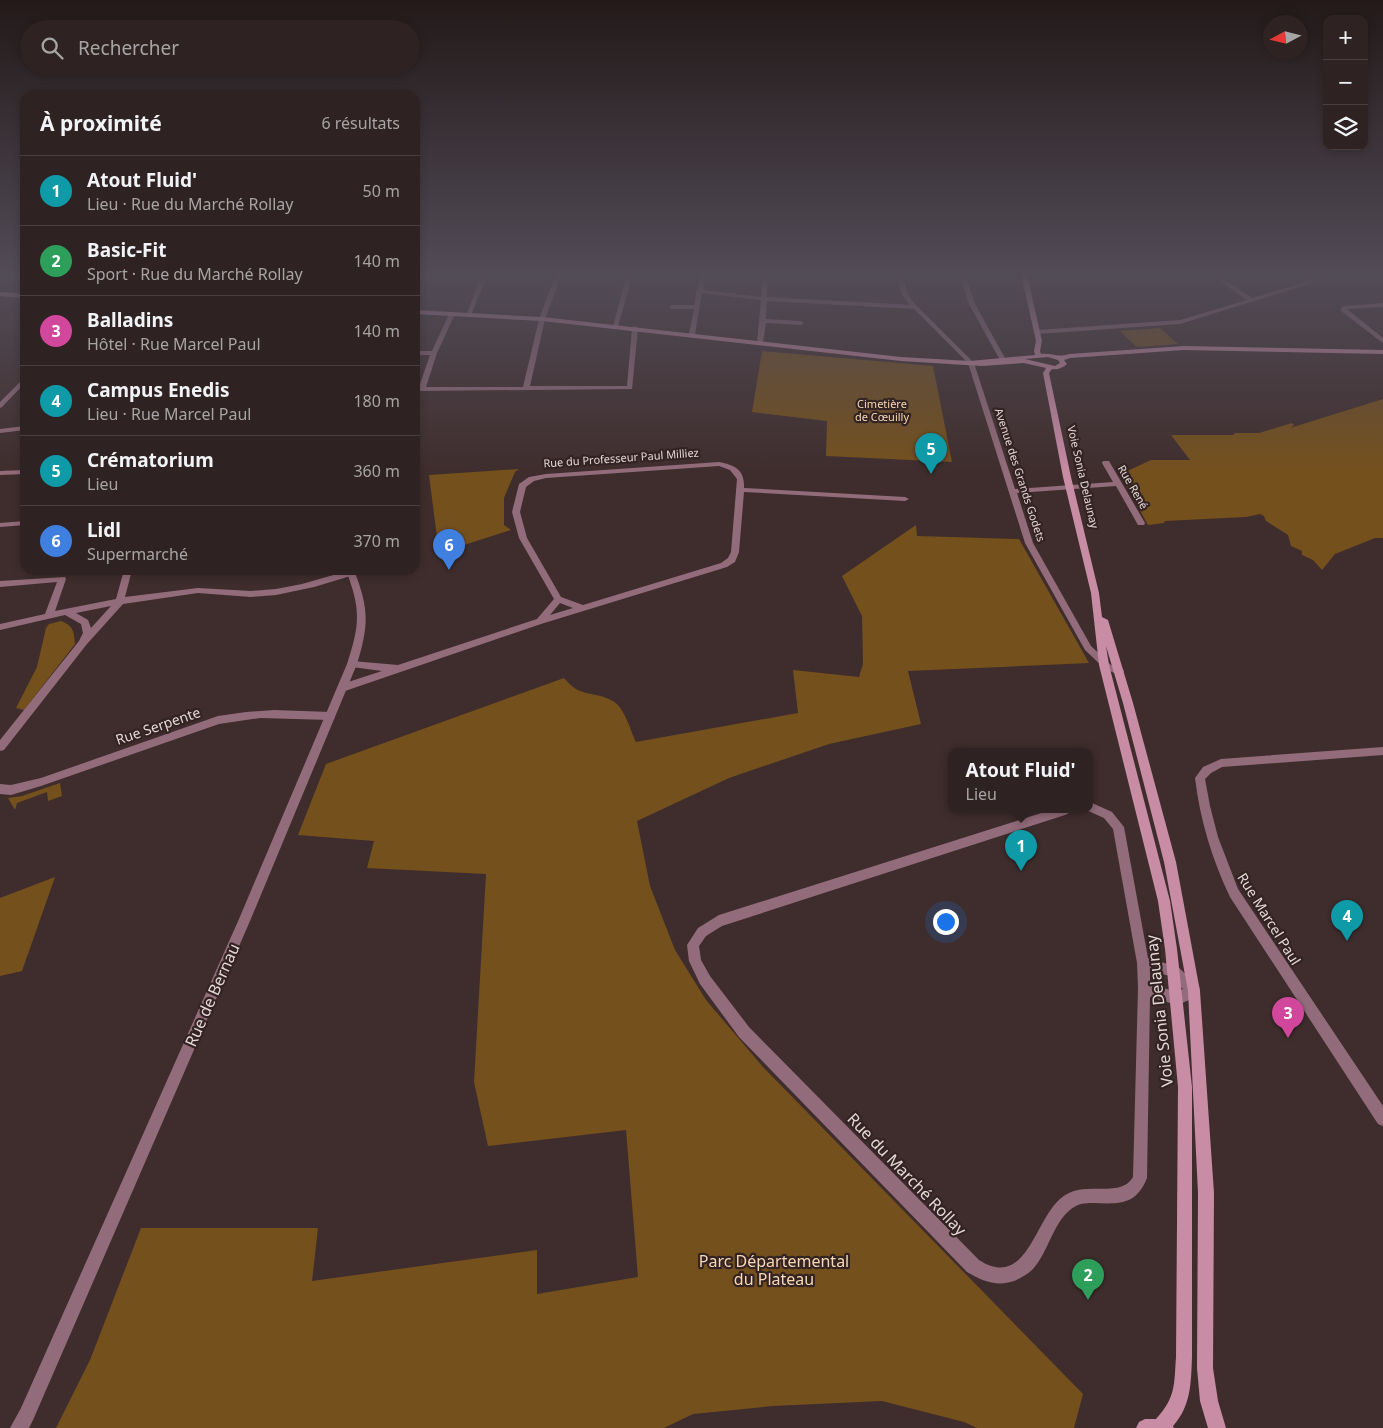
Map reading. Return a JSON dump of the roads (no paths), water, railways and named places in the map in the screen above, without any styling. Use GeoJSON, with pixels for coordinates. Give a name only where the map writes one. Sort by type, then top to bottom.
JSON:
{"type":"FeatureCollection","features":[{"type":"Feature","properties":{"kind":"main road"},"geometry":{"type":"LineString","coordinates":[[748,341],[901,359],[971,363],[1039,359],[1049,355]]}},
{"type":"Feature","properties":{"kind":"main road"},"geometry":{"type":"LineString","coordinates":[[1039,342],[1037,350],[1039,359]]}},
{"type":"Feature","properties":{"kind":"main road"},"geometry":{"type":"LineString","coordinates":[[971,363],[1039,359],[1050,367],[1056,368],[1064,364],[1060,359],[1049,355],[1039,342]]}},
{"type":"Feature","properties":{"kind":"main road"},"geometry":{"type":"LineString","coordinates":[[1060,359],[1069,356],[1184,348],[1383,352]]}},
{"type":"Feature","properties":{"kind":"main road","name":"Voie Sonia Delaunay"},"geometry":{"type":"LineString","coordinates":[[1050,367],[1046,373],[1094,593],[1104,664],[1164,902],[1177,999],[1184,1087],[1184,1357],[1182,1391],[1176,1412],[1157,1428]]}},
{"type":"Feature","properties":{"kind":"main road","name":"Voie Sonia Delaunay"},"geometry":{"type":"LineString","coordinates":[[1094,593],[1119,671],[1170,862],[1194,991],[1206,1194],[1205,1368],[1209,1401],[1217,1428]]}},
{"type":"Feature","properties":{"kind":"street"},"geometry":{"type":"LineString","coordinates":[[420,384],[440,341]]}},
{"type":"Feature","properties":{"kind":"street"},"geometry":{"type":"LineString","coordinates":[[526,388],[537,341]]}},
{"type":"Feature","properties":{"kind":"street"},"geometry":{"type":"LineString","coordinates":[[420,389],[618,388],[630,384],[634,341]]}},
{"type":"Feature","properties":{"kind":"street"},"geometry":{"type":"LineString","coordinates":[[948,341],[971,363]]}},
{"type":"Feature","properties":{"kind":"street"},"geometry":{"type":"LineString","coordinates":[[992,341],[1003,360]]}},
{"type":"Feature","properties":{"kind":"street"},"geometry":{"type":"LineString","coordinates":[[420,353],[434,353]]}},
{"type":"Feature","properties":{"kind":"street","name":"Avenue des Grands Godets"},"geometry":{"type":"LineString","coordinates":[[971,363],[1029,543],[1088,648],[1104,664]]}},
{"type":"Feature","properties":{"kind":"street"},"geometry":{"type":"LineString","coordinates":[[0,406],[20,384]]}},
{"type":"Feature","properties":{"kind":"street"},"geometry":{"type":"LineString","coordinates":[[0,431],[20,429]]}},
{"type":"Feature","properties":{"kind":"street","name":"Rue René"},"geometry":{"type":"LineString","coordinates":[[1106,463],[1141,523]]}},
{"type":"Feature","properties":{"kind":"street","name":"Rue du Professeur Paul Milliez"},"geometry":{"type":"LineString","coordinates":[[342,688],[538,622],[724,566],[732,560],[735,552],[741,479],[738,472],[733,468],[719,464],[546,476],[528,481],[522,486],[518,498],[516,512],[518,524],[523,538],[558,599],[538,622]]}},
{"type":"Feature","properties":{"kind":"street"},"geometry":{"type":"LineString","coordinates":[[0,473],[20,472]]}},
{"type":"Feature","properties":{"kind":"street"},"geometry":{"type":"LineString","coordinates":[[1013,491],[1118,484]]}},
{"type":"Feature","properties":{"kind":"street"},"geometry":{"type":"LineString","coordinates":[[740,490],[905,499]]}},
{"type":"Feature","properties":{"kind":"street"},"geometry":{"type":"LineString","coordinates":[[0,525],[20,523]]}},
{"type":"Feature","properties":{"kind":"street"},"geometry":{"type":"LineString","coordinates":[[0,748],[84,642],[120,601],[127,575]]}},
{"type":"Feature","properties":{"kind":"street"},"geometry":{"type":"LineString","coordinates":[[0,627],[120,601],[192,591],[251,594],[271,593],[312,585],[342,575]]}},
{"type":"Feature","properties":{"kind":"street","name":"Rue de Bernau"},"geometry":{"type":"LineString","coordinates":[[23,1423],[244,921],[352,664],[362,633],[363,611],[352,575]]}},
{"type":"Feature","properties":{"kind":"street"},"geometry":{"type":"LineString","coordinates":[[0,584],[62,579],[49,616]]}},
{"type":"Feature","properties":{"kind":"street"},"geometry":{"type":"LineString","coordinates":[[558,599],[582,608]]}},
{"type":"Feature","properties":{"kind":"street"},"geometry":{"type":"LineString","coordinates":[[66,612],[85,622],[88,633],[84,642]]}},
{"type":"Feature","properties":{"kind":"street","name":"Rue du Professeur Paul Milliez"},"geometry":{"type":"LineString","coordinates":[[352,664],[402,669]]}},
{"type":"Feature","properties":{"kind":"street"},"geometry":{"type":"LineString","coordinates":[[1104,664],[1119,671]]}},
{"type":"Feature","properties":{"kind":"street","name":"Rue Serpente"},"geometry":{"type":"LineString","coordinates":[[0,789],[11,790],[41,782],[218,720],[254,714],[330,716]]}},
{"type":"Feature","properties":{"kind":"street","name":"Rue Marcel Paul"},"geometry":{"type":"LineString","coordinates":[[1383,750],[1220,763],[1206,770],[1200,778],[1204,801],[1224,874],[1234,893],[1383,1119]]}},
{"type":"Feature","properties":{"kind":"street","name":"Rue du Marché Rollay"},"geometry":{"type":"LineString","coordinates":[[1055,813],[719,921],[702,932],[693,945],[695,961],[705,980],[744,1032],[973,1266],[981,1272],[999,1276],[1016,1273],[1029,1262],[1059,1212],[1073,1199],[1089,1195],[1121,1196],[1128,1194],[1138,1185],[1141,1171],[1143,963],[1118,827],[1108,815],[1093,808]]}},
{"type":"Feature","properties":{"kind":"street"},"geometry":{"type":"LineString","coordinates":[[1143,963],[1174,971],[1194,991],[1177,999],[1144,988]]}},
{"type":"Feature","properties":{"kind":"place","name":"Crématorium"},"geometry":{"type":"Point","coordinates":[931,474]}},
{"type":"Feature","properties":{"kind":"place","name":"Lidl"},"geometry":{"type":"Point","coordinates":[449,570]}},
{"type":"Feature","properties":{"kind":"place","name":"Atout Fluid'"},"geometry":{"type":"Point","coordinates":[1021,871]}},
{"type":"Feature","properties":{"kind":"place","name":"Campus Enedis"},"geometry":{"type":"Point","coordinates":[1347,941]}},
{"type":"Feature","properties":{"kind":"place","name":"Balladins"},"geometry":{"type":"Point","coordinates":[1288,1038]}},
{"type":"Feature","properties":{"kind":"place","name":"Basic-Fit"},"geometry":{"type":"Point","coordinates":[1088,1300]}},
{"type":"Feature","properties":{"kind":"park label","name":"Cimetière de Cœuilly"},"geometry":{"type":"Point","coordinates":[882,410]}},
{"type":"Feature","properties":{"kind":"park label","name":"Parc Départemental du Plateau"},"geometry":{"type":"Point","coordinates":[774,1270]}}]}
